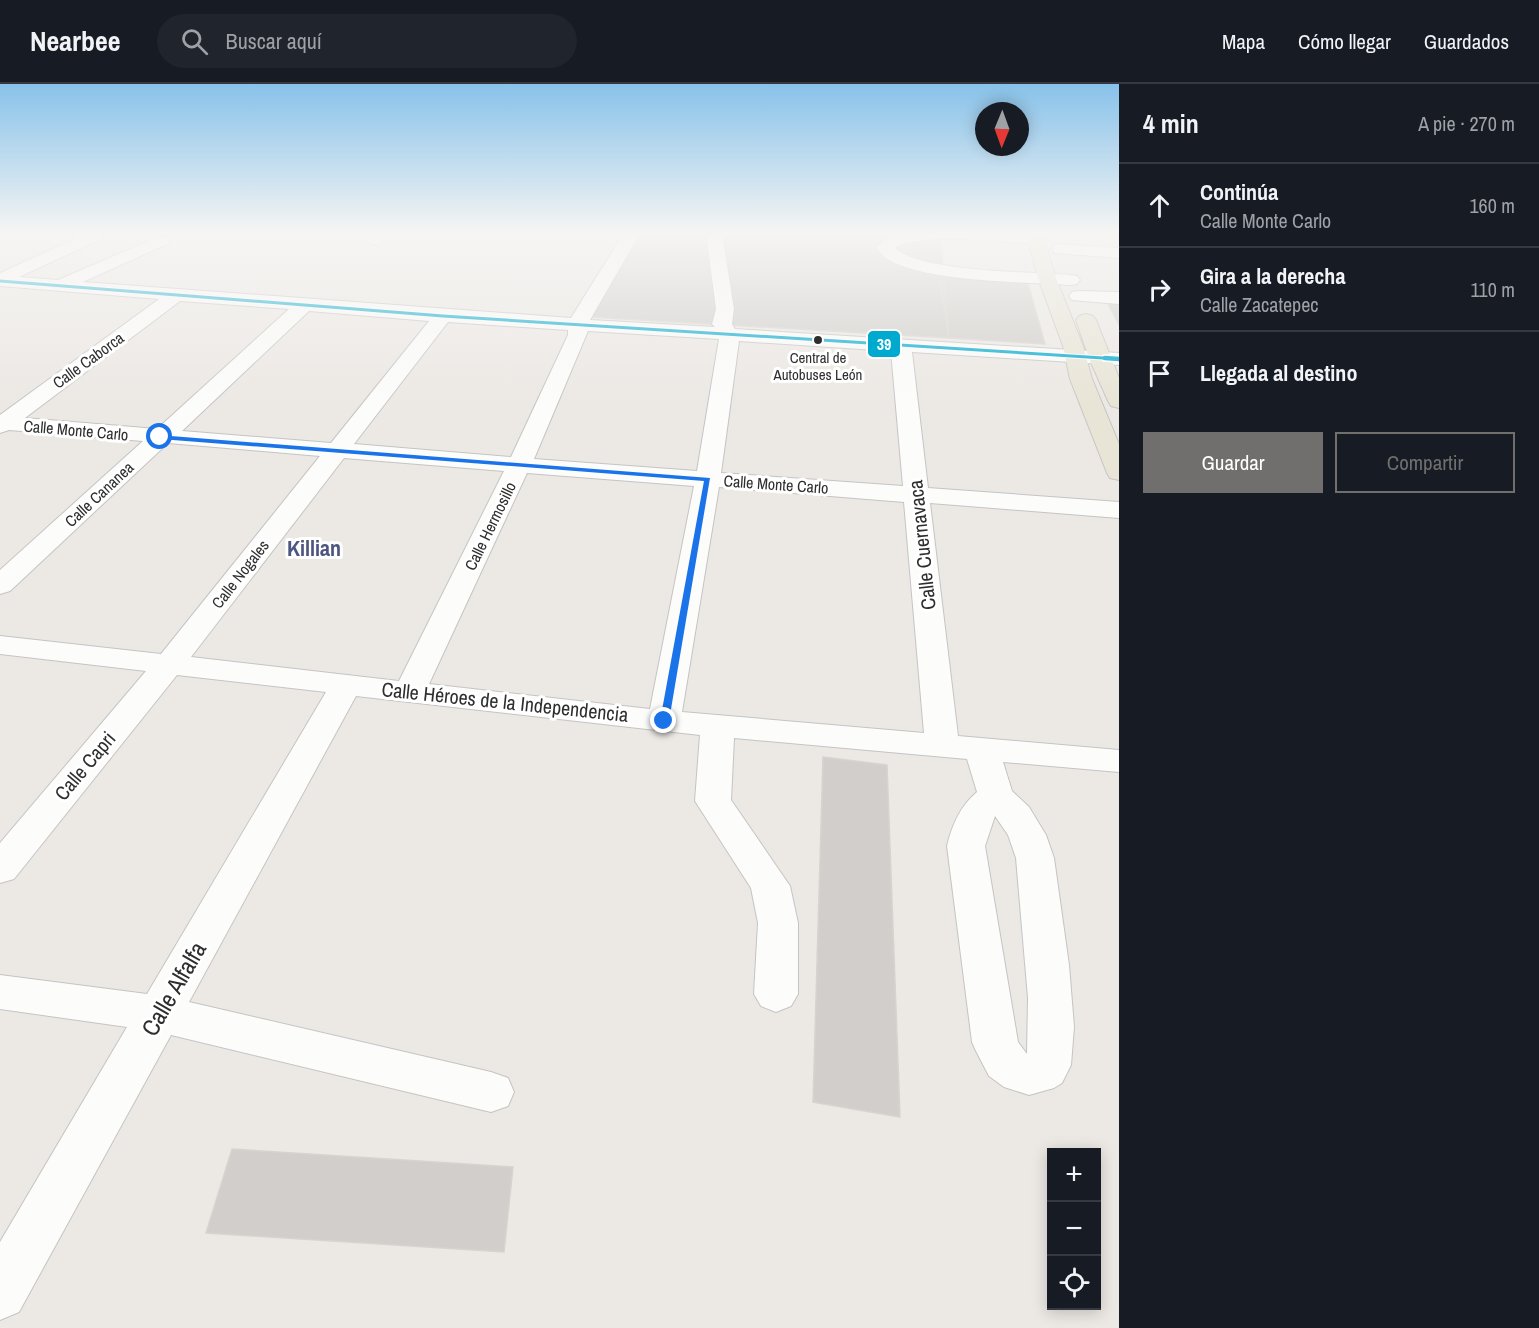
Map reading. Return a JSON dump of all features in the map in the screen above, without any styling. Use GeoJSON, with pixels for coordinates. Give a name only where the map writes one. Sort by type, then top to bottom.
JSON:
{"type":"FeatureCollection","features":[{"type":"Feature","properties":{"kind":"main road"},"geometry":{"type":"LineString","coordinates":[[1052,291],[1081,379],[1119,473]]}},
{"type":"Feature","properties":{"kind":"main road"},"geometry":{"type":"LineString","coordinates":[[1076,291],[1109,359],[1119,401]]}},
{"type":"Feature","properties":{"kind":"street"},"geometry":{"type":"LineString","coordinates":[[125,291],[443,316],[1109,359]]}},
{"type":"Feature","properties":{"kind":"street","name":"Calle Hermosillo"},"geometry":{"type":"LineString","coordinates":[[410,691],[519,465],[578,334],[578,323],[597,291]]}},
{"type":"Feature","properties":{"kind":"street"},"geometry":{"type":"LineString","coordinates":[[664,721],[708,479],[730,335],[722,324],[725,309],[722,291]]}},
{"type":"Feature","properties":{"kind":"street"},"geometry":{"type":"LineString","coordinates":[[1088,291],[1119,298]]}},
{"type":"Feature","properties":{"kind":"street","name":"Calle Caborca"},"geometry":{"type":"LineString","coordinates":[[2,424],[176,295]]}},
{"type":"Feature","properties":{"kind":"street","name":"Calle Cananea"},"geometry":{"type":"LineString","coordinates":[[0,585],[304,306]]}},
{"type":"Feature","properties":{"kind":"street","name":"Calle Nogales"},"geometry":{"type":"LineString","coordinates":[[170,663],[443,316]]}},
{"type":"Feature","properties":{"kind":"street","name":"Calle Cuernavaca"},"geometry":{"type":"LineString","coordinates":[[901,346],[942,744]]}},
{"type":"Feature","properties":{"kind":"street","name":"Calle Monte Carlo"},"geometry":{"type":"LineString","coordinates":[[2,424],[1119,510]]}},
{"type":"Feature","properties":{"kind":"street","name":"Calle Héroes de la Independencia"},"geometry":{"type":"LineString","coordinates":[[0,645],[664,721],[1119,761]]}},
{"type":"Feature","properties":{"kind":"street","name":"Calle Capri"},"geometry":{"type":"LineString","coordinates":[[0,869],[170,663]]}},
{"type":"Feature","properties":{"kind":"street","name":"Calle Alfalfa"},"geometry":{"type":"LineString","coordinates":[[0,1293],[346,685]]}},
{"type":"Feature","properties":{"kind":"street"},"geometry":{"type":"LineString","coordinates":[[718,725],[713,801],[770,886],[778,923],[776,994]]}},
{"type":"Feature","properties":{"kind":"street"},"geometry":{"type":"LineString","coordinates":[[981,748],[996,796],[1016,816],[1027,835],[1035,858],[1051,1018],[1051,1057],[1047,1068],[1034,1075],[1022,1074],[1007,1067],[995,1042],[966,846],[970,824],[977,811],[996,796]]}},
{"type":"Feature","properties":{"kind":"street"},"geometry":{"type":"LineString","coordinates":[[0,992],[160,1014],[491,1092]]}},
{"type":"Feature","properties":{"kind":"building"},"geometry":{"type":"Polygon","coordinates":[[[605,291],[945,291],[949,338],[590,317],[605,291]]]}},
{"type":"Feature","properties":{"kind":"building"},"geometry":{"type":"Polygon","coordinates":[[[942,291],[1030,291],[1045,344],[949,338],[942,291]]]}},
{"type":"Feature","properties":{"kind":"building"},"geometry":{"type":"Polygon","coordinates":[[[1107,302],[1119,303],[1119,325],[1107,302]]]}},
{"type":"Feature","properties":{"kind":"building"},"geometry":{"type":"Polygon","coordinates":[[[823,757],[887,765],[900,1117],[813,1102],[823,757]]]}},
{"type":"Feature","properties":{"kind":"building"},"geometry":{"type":"Polygon","coordinates":[[[232,1149],[513,1167],[504,1252],[206,1233],[232,1149]]]}},
{"type":"Feature","properties":{"kind":"transit line","name":"39"},"geometry":{"type":"LineString","coordinates":[[127,291],[443,316],[1119,359]]}},
{"type":"Feature","properties":{"kind":"place","name":"Central de Autobuses León"},"geometry":{"type":"Point","coordinates":[818,340]}},
{"type":"Feature","properties":{"kind":"district","name":"Killian"},"geometry":{"type":"Point","coordinates":[314,548]}},
{"type":"Feature","properties":{"kind":"route"},"geometry":{"type":"LineString","coordinates":[[160,437],[708,479],[664,721]]}}]}
